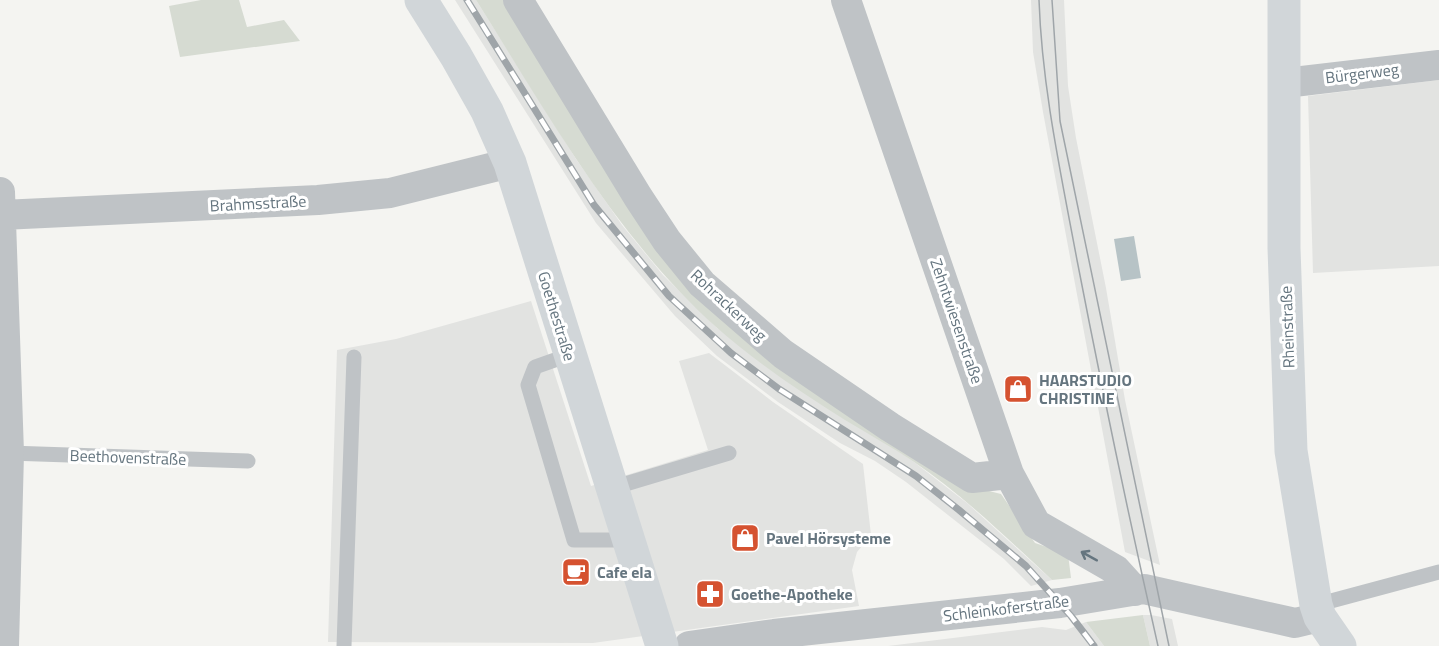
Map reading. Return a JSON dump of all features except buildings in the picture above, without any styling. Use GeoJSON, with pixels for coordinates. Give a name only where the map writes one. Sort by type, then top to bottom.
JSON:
{"type":"FeatureCollection","features":[{"type":"Feature","properties":{"kind":"street","name":"Goethestraße"},"geometry":{"type":"LineString","coordinates":[[421,0],[487,111],[510,163],[662,646]]}},
{"type":"Feature","properties":{"kind":"street","name":"Rohrackerweg"},"geometry":{"type":"LineString","coordinates":[[518,0],[667,241],[702,284],[783,354],[890,427],[972,478],[1009,474]]}},
{"type":"Feature","properties":{"kind":"street","name":"Zehntwiesenstraße"},"geometry":{"type":"LineString","coordinates":[[846,0],[1009,474],[1036,524],[1116,570],[1135,591]]}},
{"type":"Feature","properties":{"kind":"street","name":"Rheinstraße"},"geometry":{"type":"LineString","coordinates":[[1284,0],[1284,248],[1291,451],[1318,611],[1340,646]]}},
{"type":"Feature","properties":{"kind":"street","name":"Bürgerweg"},"geometry":{"type":"LineString","coordinates":[[1285,83],[1439,65]]}},
{"type":"Feature","properties":{"kind":"street","name":"Brahmsstraße"},"geometry":{"type":"LineString","coordinates":[[1,204],[318,200],[390,194],[510,163]]}},
{"type":"Feature","properties":{"kind":"street"},"geometry":{"type":"LineString","coordinates":[[1,204],[9,453],[4,520],[4,646]]}},
{"type":"Feature","properties":{"kind":"street","name":"Schleinkoferstraße"},"geometry":{"type":"LineString","coordinates":[[689,646],[776,640],[1060,603],[1144,589],[1294,623],[1318,611]]}},
{"type":"Feature","properties":{"kind":"lane"},"geometry":{"type":"LineString","coordinates":[[569,355],[535,367],[528,385],[574,540],[628,540]]}},
{"type":"Feature","properties":{"kind":"lane"},"geometry":{"type":"LineString","coordinates":[[344,646],[354,357]]}},
{"type":"Feature","properties":{"kind":"lane","name":"Beethovenstraße"},"geometry":{"type":"LineString","coordinates":[[9,453],[248,461]]}},
{"type":"Feature","properties":{"kind":"lane"},"geometry":{"type":"LineString","coordinates":[[612,488],[729,453]]}},
{"type":"Feature","properties":{"kind":"lane"},"geometry":{"type":"LineString","coordinates":[[1318,611],[1439,572]]}},
{"type":"Feature","properties":{"kind":"shaded area"},"geometry":{"type":"Polygon","coordinates":[[[201,0],[239,0],[247,27],[284,20],[300,41],[180,57],[169,6],[201,0]]]}},
{"type":"Feature","properties":{"kind":"shaded area"},"geometry":{"type":"Polygon","coordinates":[[[455,0],[476,0],[576,159],[622,225],[663,275],[717,328],[914,462],[967,503],[1052,580],[1031,586],[1004,559],[906,482],[875,461],[840,443],[778,402],[717,356],[675,316],[596,223],[455,0]]]}},
{"type":"Feature","properties":{"kind":"shaded area"},"geometry":{"type":"Polygon","coordinates":[[[476,0],[507,0],[695,288],[969,486],[1001,494],[1035,543],[1068,554],[1071,578],[1052,580],[985,518],[932,475],[906,456],[795,387],[716,327],[646,254],[615,214],[557,130],[476,0]]]}},
{"type":"Feature","properties":{"kind":"shaded area"},"geometry":{"type":"Polygon","coordinates":[[[1031,0],[1064,0],[1068,86],[1076,138],[1106,288],[1125,400],[1160,565],[1125,552],[1043,112],[1033,52],[1031,0]]]}},
{"type":"Feature","properties":{"kind":"shaded area"},"geometry":{"type":"Polygon","coordinates":[[[1439,80],[1439,266],[1313,273],[1308,96],[1439,80]]]}},
{"type":"Feature","properties":{"kind":"shaded area"},"geometry":{"type":"Polygon","coordinates":[[[1134,236],[1141,278],[1121,281],[1114,239],[1134,236]]]}},
{"type":"Feature","properties":{"kind":"shaded area"},"geometry":{"type":"Polygon","coordinates":[[[531,301],[591,486],[708,450],[679,361],[709,353],[773,402],[863,464],[871,535],[857,552],[852,570],[859,606],[593,643],[328,642],[337,350],[396,339],[531,301]]]}},
{"type":"Feature","properties":{"kind":"shaded area"},"geometry":{"type":"Polygon","coordinates":[[[1143,615],[1172,619],[1178,646],[1150,646],[1143,615]]]}},
{"type":"Feature","properties":{"kind":"shaded area"},"geometry":{"type":"Polygon","coordinates":[[[1143,615],[1150,646],[1104,646],[1086,622],[1143,615]]]}},
{"type":"Feature","properties":{"kind":"shaded area"},"geometry":{"type":"Polygon","coordinates":[[[1086,622],[1104,646],[888,646],[1042,627],[1066,630],[1086,622]]]}},
{"type":"Feature","properties":{"kind":"tram line"},"geometry":{"type":"LineString","coordinates":[[1039,0],[1044,66],[1059,163],[1106,405],[1158,646]]}},
{"type":"Feature","properties":{"kind":"tram line"},"geometry":{"type":"LineString","coordinates":[[1052,0],[1060,121],[1169,646]]}},
{"type":"Feature","properties":{"kind":"railway"},"geometry":{"type":"LineString","coordinates":[[467,0],[594,205],[669,296],[731,353],[779,389],[916,476],[959,510],[1026,566],[1071,616],[1094,646]]}},
{"type":"Feature","properties":{"kind":"place","name":"HAARSTUDIO CHRISTINE"},"geometry":{"type":"Point","coordinates":[1018,389]}},
{"type":"Feature","properties":{"kind":"place","name":"Pavel Hörsysteme"},"geometry":{"type":"Point","coordinates":[745,538]}},
{"type":"Feature","properties":{"kind":"place","name":"Cafe ela"},"geometry":{"type":"Point","coordinates":[576,572]}},
{"type":"Feature","properties":{"kind":"place","name":"Goethe-Apotheke"},"geometry":{"type":"Point","coordinates":[710,594]}}]}
